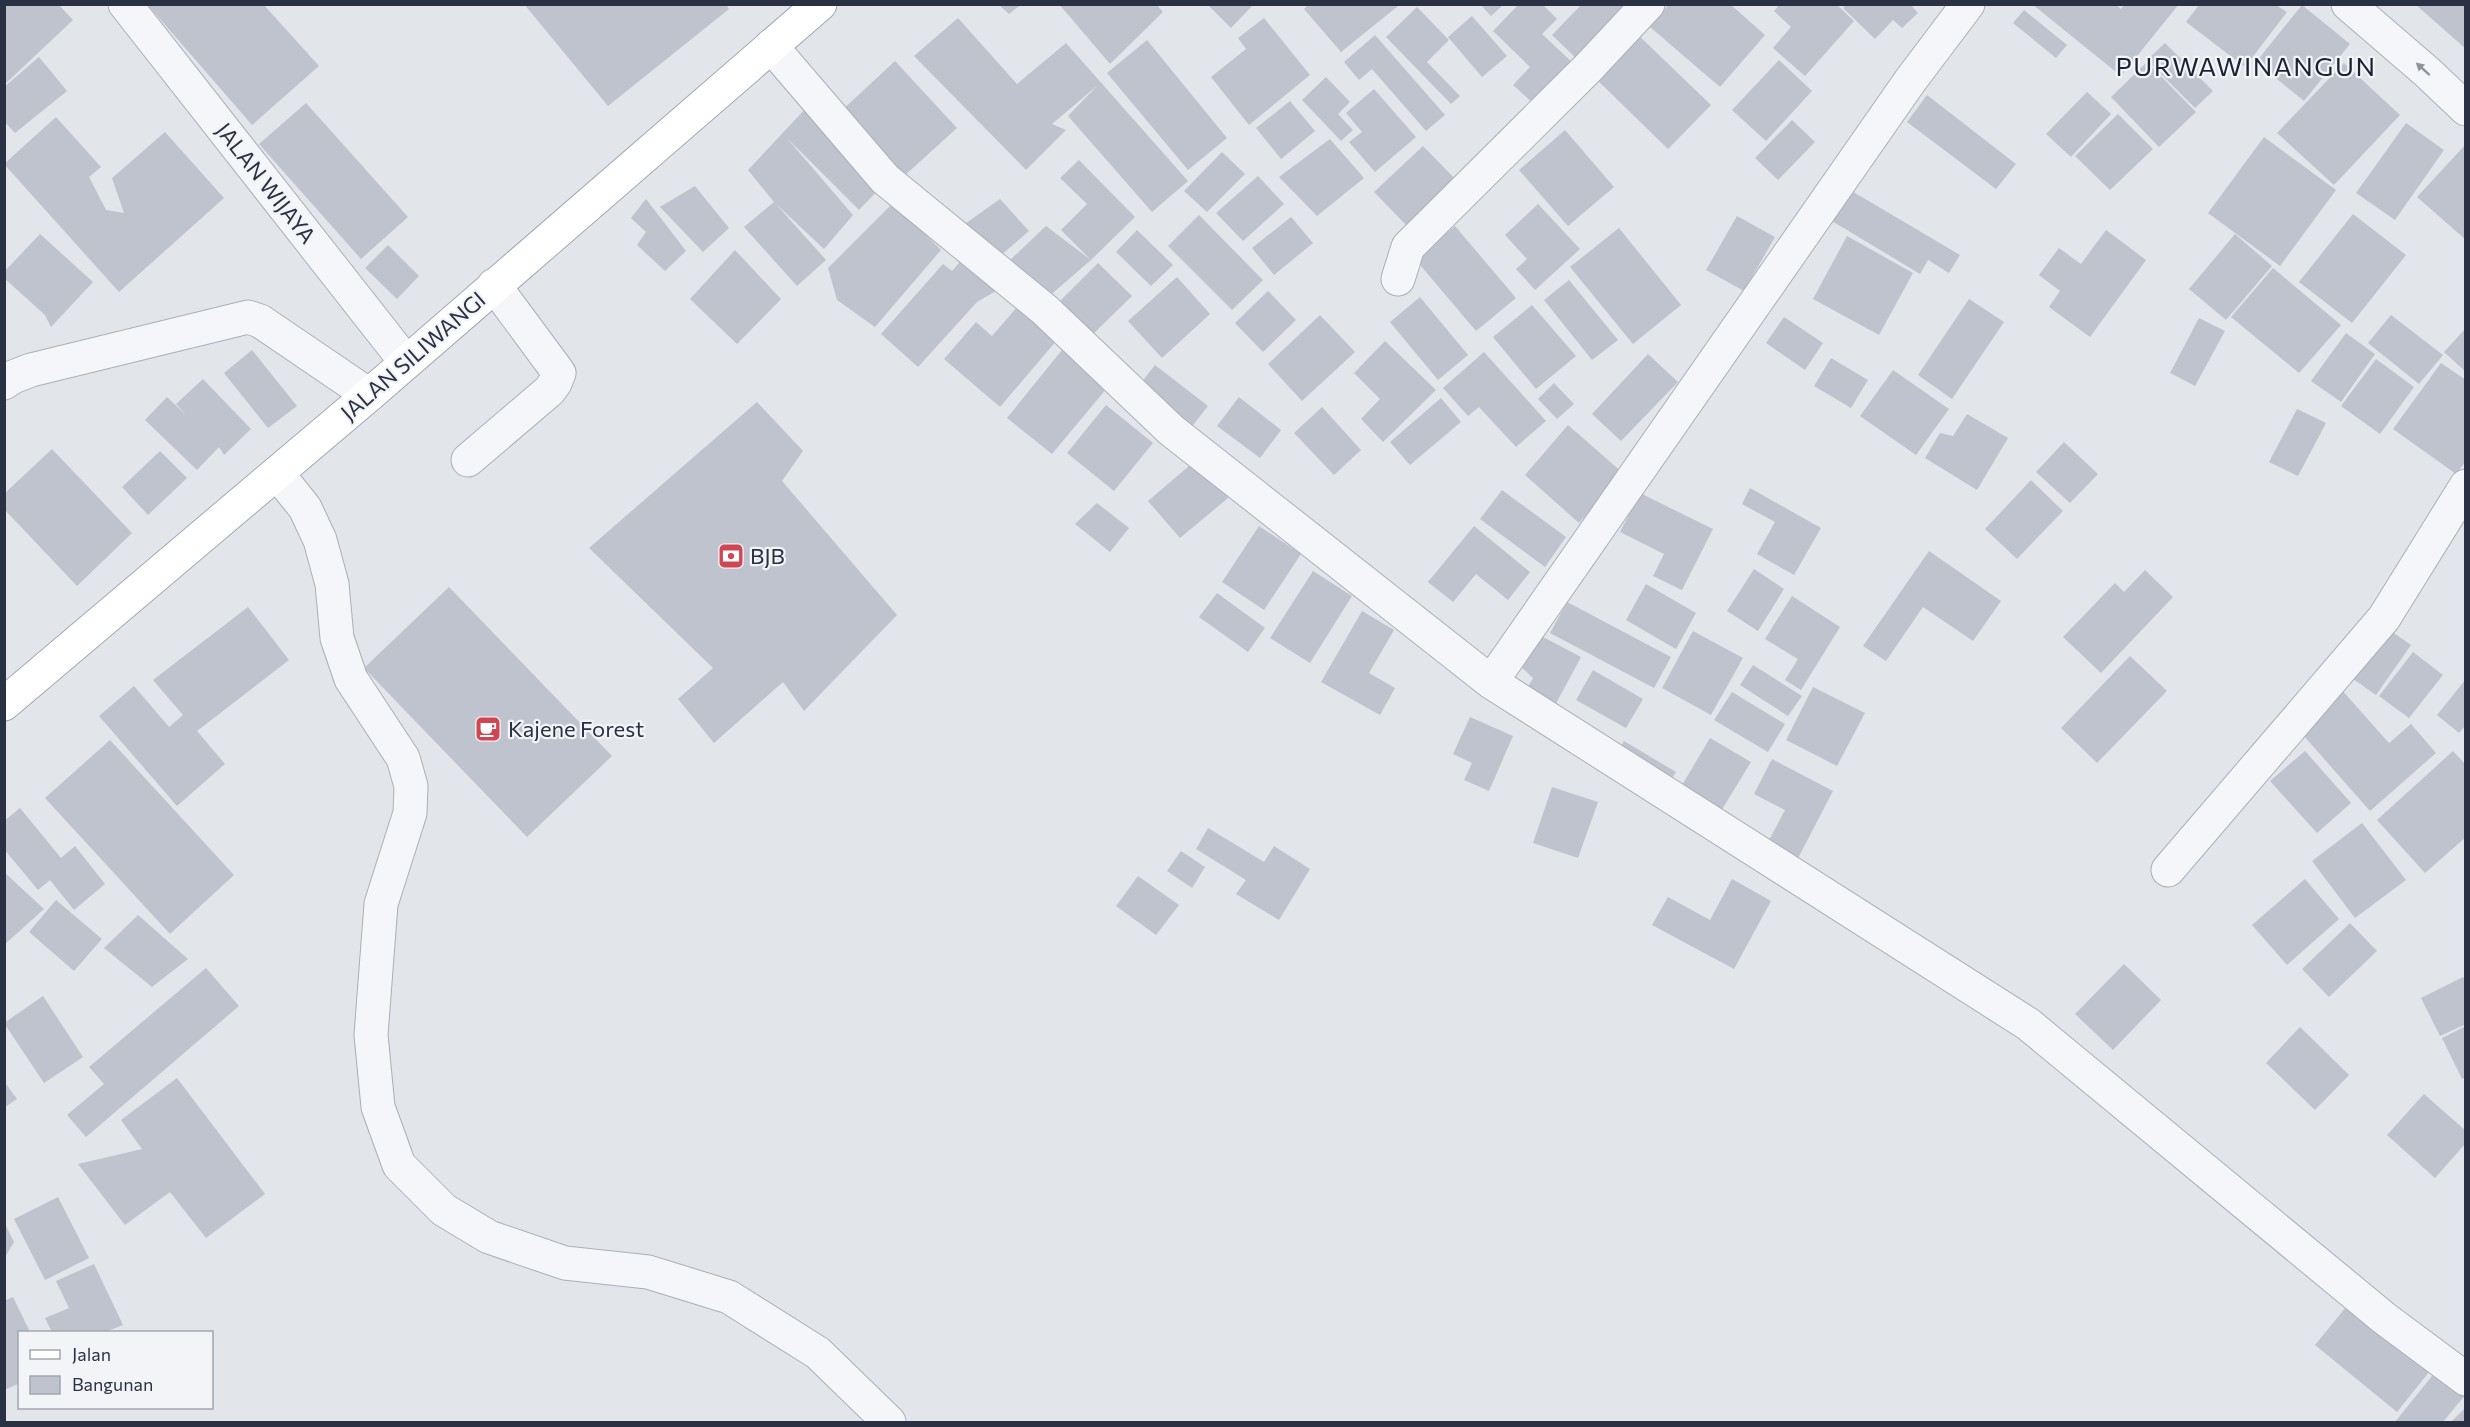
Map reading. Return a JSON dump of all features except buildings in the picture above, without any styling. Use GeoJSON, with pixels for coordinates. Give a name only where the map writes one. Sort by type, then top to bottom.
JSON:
{"type":"FeatureCollection","features":[{"type":"Feature","properties":{"kind":"main road","name":"JALAN SILIWANGI"},"geometry":{"type":"LineString","coordinates":[[4,704],[369,395],[820,4]]}},
{"type":"Feature","properties":{"kind":"street","name":"JALAN WIJAYA"},"geometry":{"type":"LineString","coordinates":[[125,4],[406,362]]}},
{"type":"Feature","properties":{"kind":"street"},"geometry":{"type":"LineString","coordinates":[[1398,279],[1408,247],[1589,67],[1648,4]]}},
{"type":"Feature","properties":{"kind":"street"},"geometry":{"type":"LineString","coordinates":[[1491,682],[1910,81],[1968,4]]}},
{"type":"Feature","properties":{"kind":"street"},"geometry":{"type":"LineString","coordinates":[[2348,4],[2427,72],[2466,110]]}},
{"type":"Feature","properties":{"kind":"street"},"geometry":{"type":"LineString","coordinates":[[771,46],[885,179],[1045,310],[1171,430],[1491,682],[2028,1024],[2384,1318],[2466,1379]]}},
{"type":"Feature","properties":{"kind":"street"},"geometry":{"type":"LineString","coordinates":[[468,460],[549,391],[559,373],[494,285]]}},
{"type":"Feature","properties":{"kind":"street"},"geometry":{"type":"LineString","coordinates":[[4,383],[31,369],[248,317],[260,321],[369,395]]}},
{"type":"Feature","properties":{"kind":"street"},"geometry":{"type":"LineString","coordinates":[[277,473],[305,508],[320,540],[332,584],[337,638],[351,679],[403,758],[411,786],[410,813],[381,904],[371,1035],[378,1107],[399,1165],[444,1209],[489,1237],[566,1263],[648,1272],[729,1297],[818,1353],[889,1422]]}},
{"type":"Feature","properties":{"kind":"street"},"geometry":{"type":"LineString","coordinates":[[2168,870],[2384,618],[2466,486]]}},
{"type":"Feature","properties":{"kind":"place","name":"BJB"},"geometry":{"type":"Point","coordinates":[731,556]}},
{"type":"Feature","properties":{"kind":"place","name":"Kajene Forest"},"geometry":{"type":"Point","coordinates":[488,729]}},
{"type":"Feature","properties":{"kind":"district","name":"PURWAWINANGUN"},"geometry":{"type":"Point","coordinates":[2246,67]}}]}
